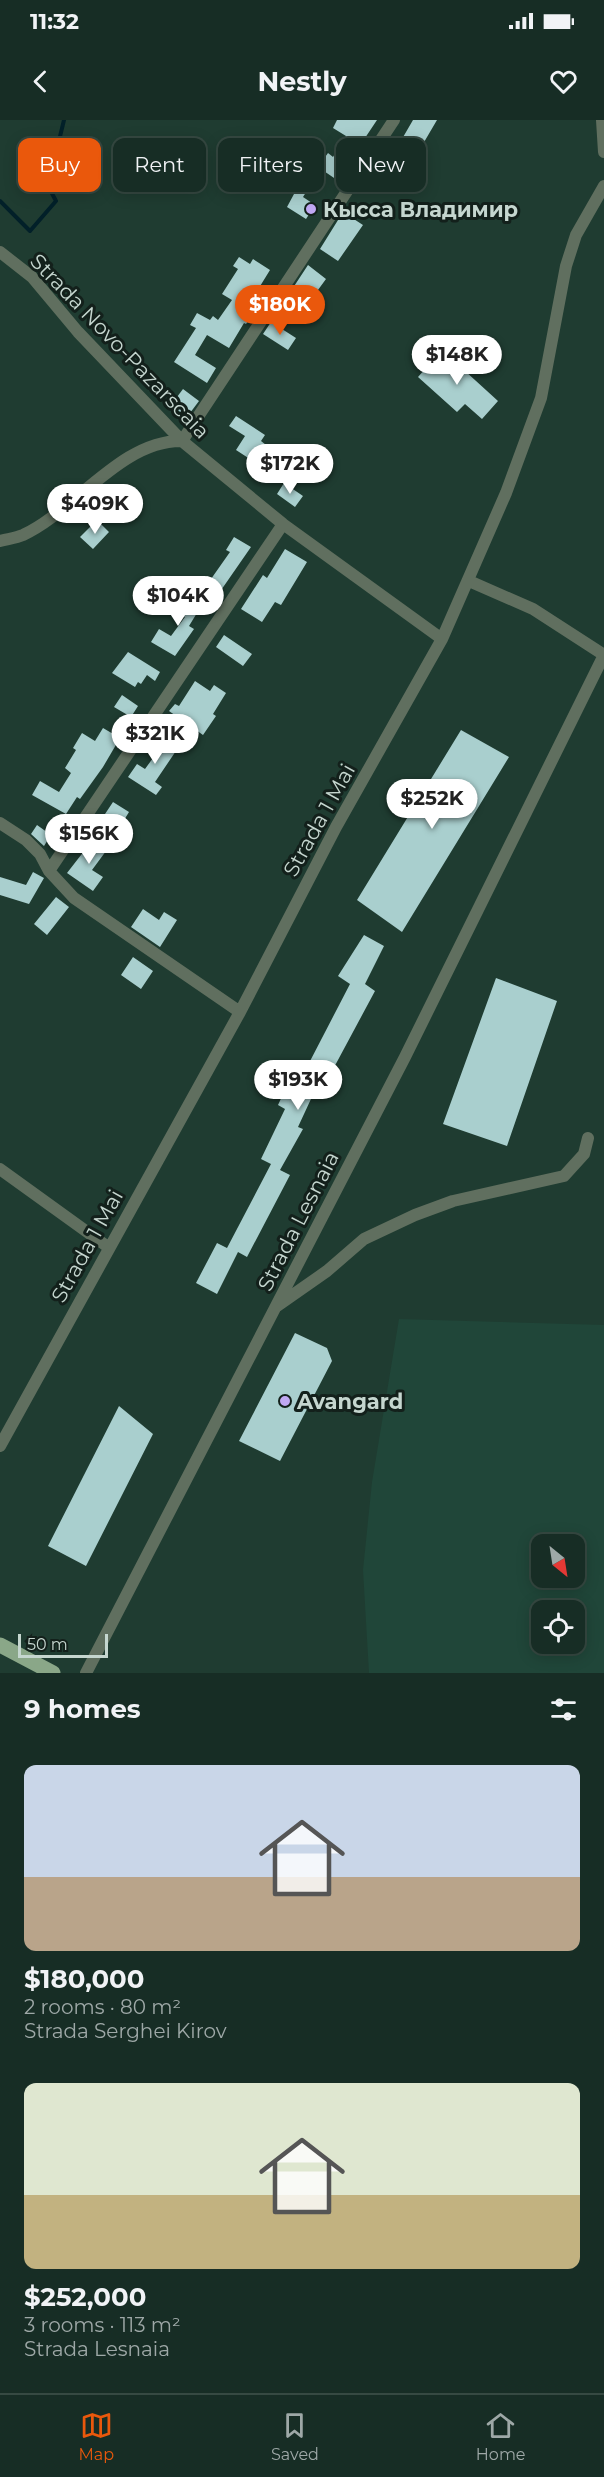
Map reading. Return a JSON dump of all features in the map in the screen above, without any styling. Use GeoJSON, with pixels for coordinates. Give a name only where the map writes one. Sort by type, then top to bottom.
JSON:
{"type":"FeatureCollection","features":[{"type":"Feature","properties":{"kind":"main road"},"geometry":{"type":"LineString","coordinates":[[0,1645],[53,1673]]}},
{"type":"Feature","properties":{"kind":"street"},"geometry":{"type":"LineString","coordinates":[[0,541],[22,536],[99,479],[153,446],[167,441],[182,441],[394,120]]}},
{"type":"Feature","properties":{"kind":"street"},"geometry":{"type":"LineString","coordinates":[[602,120],[604,152]]}},
{"type":"Feature","properties":{"kind":"street","name":"Strada 1 Mai"},"geometry":{"type":"LineString","coordinates":[[0,1446],[240,1012],[336,827],[442,639],[506,493],[541,398],[566,266],[576,235],[604,186]]}},
{"type":"Feature","properties":{"kind":"street","name":"Strada Novo-Pazarscaia"},"geometry":{"type":"LineString","coordinates":[[0,252],[32,277],[78,332],[182,441],[283,524],[442,639]]}},
{"type":"Feature","properties":{"kind":"street"},"geometry":{"type":"LineString","coordinates":[[49,871],[283,524]]}},
{"type":"Feature","properties":{"kind":"street"},"geometry":{"type":"LineString","coordinates":[[469,581],[533,609],[604,655]]}},
{"type":"Feature","properties":{"kind":"street","name":"Strada Lesnaia"},"geometry":{"type":"LineString","coordinates":[[86,1673],[405,1057],[604,655]]}},
{"type":"Feature","properties":{"kind":"street"},"geometry":{"type":"LineString","coordinates":[[0,823],[33,847],[49,871],[74,898],[240,1012]]}},
{"type":"Feature","properties":{"kind":"street"},"geometry":{"type":"LineString","coordinates":[[276,1306],[327,1271],[364,1239],[415,1215],[453,1201],[564,1176],[584,1154],[588,1138]]}},
{"type":"Feature","properties":{"kind":"street"},"geometry":{"type":"LineString","coordinates":[[0,1169],[108,1247]]}},
{"type":"Feature","properties":{"kind":"shaded area"},"geometry":{"type":"Polygon","coordinates":[[[399,1319],[604,1325],[604,1673],[369,1673],[363,1570],[372,1482],[399,1319]]]}},
{"type":"Feature","properties":{"kind":"building"},"geometry":{"type":"Polygon","coordinates":[[[337,120],[377,120],[365,138],[345,138],[346,136],[333,128],[337,120]]]}},
{"type":"Feature","properties":{"kind":"building"},"geometry":{"type":"Polygon","coordinates":[[[413,120],[437,120],[426,139],[403,138],[413,120]]]}},
{"type":"Feature","properties":{"kind":"building"},"geometry":{"type":"Polygon","coordinates":[[[336,152],[336,179],[324,171],[324,159],[328,153],[333,157],[336,152]]]}},
{"type":"Feature","properties":{"kind":"building"},"geometry":{"type":"Polygon","coordinates":[[[291,192],[306,192],[303,197],[315,205],[306,219],[287,207],[294,194],[291,192]]]}},
{"type":"Feature","properties":{"kind":"building"},"geometry":{"type":"Polygon","coordinates":[[[343,212],[363,225],[338,261],[320,249],[343,212]]]}},
{"type":"Feature","properties":{"kind":"building"},"geometry":{"type":"Polygon","coordinates":[[[239,257],[250,264],[253,259],[270,270],[254,296],[257,298],[248,313],[252,316],[246,324],[244,323],[229,348],[207,335],[195,355],[216,368],[207,383],[174,362],[196,328],[190,325],[197,313],[210,320],[213,316],[218,320],[232,300],[222,294],[238,269],[233,266],[239,257]]]}},
{"type":"Feature","properties":{"kind":"building"},"geometry":{"type":"Polygon","coordinates":[[[308,265],[326,279],[307,305],[318,314],[312,321],[285,300],[308,265]]]}},
{"type":"Feature","properties":{"kind":"building"},"geometry":{"type":"Polygon","coordinates":[[[271,322],[296,338],[288,350],[263,334],[271,322]]]}},
{"type":"Feature","properties":{"kind":"building"},"geometry":{"type":"Polygon","coordinates":[[[442,350],[498,401],[482,419],[465,404],[457,412],[418,377],[442,350]]]}},
{"type":"Feature","properties":{"kind":"building"},"geometry":{"type":"Polygon","coordinates":[[[183,389],[199,401],[187,417],[171,405],[183,389]]]}},
{"type":"Feature","properties":{"kind":"building"},"geometry":{"type":"Polygon","coordinates":[[[236,416],[265,435],[261,441],[280,456],[263,478],[252,469],[256,463],[236,450],[245,436],[229,426],[236,416]]]}},
{"type":"Feature","properties":{"kind":"building"},"geometry":{"type":"Polygon","coordinates":[[[284,483],[303,496],[295,507],[277,494],[284,483]]]}},
{"type":"Feature","properties":{"kind":"building"},"geometry":{"type":"Polygon","coordinates":[[[97,520],[109,532],[93,549],[80,537],[97,520]]]}},
{"type":"Feature","properties":{"kind":"building"},"geometry":{"type":"Polygon","coordinates":[[[234,537],[251,547],[217,596],[201,586],[207,576],[211,579],[230,552],[226,550],[234,537]]]}},
{"type":"Feature","properties":{"kind":"building"},"geometry":{"type":"Polygon","coordinates":[[[285,549],[307,562],[281,605],[275,602],[262,622],[241,609],[263,575],[267,578],[285,549]]]}},
{"type":"Feature","properties":{"kind":"building"},"geometry":{"type":"Polygon","coordinates":[[[182,594],[197,602],[195,605],[200,608],[189,626],[194,629],[175,656],[151,642],[159,629],[171,636],[185,617],[173,610],[182,594]]]}},
{"type":"Feature","properties":{"kind":"building"},"geometry":{"type":"Polygon","coordinates":[[[224,635],[252,654],[243,666],[216,647],[224,635]]]}},
{"type":"Feature","properties":{"kind":"building"},"geometry":{"type":"Polygon","coordinates":[[[128,652],[160,672],[155,681],[147,675],[141,684],[138,682],[135,687],[112,673],[128,652]]]}},
{"type":"Feature","properties":{"kind":"building"},"geometry":{"type":"Polygon","coordinates":[[[195,681],[210,691],[214,685],[226,693],[213,714],[216,716],[203,735],[169,711],[175,704],[179,706],[195,681]]]}},
{"type":"Feature","properties":{"kind":"building"},"geometry":{"type":"Polygon","coordinates":[[[122,695],[138,706],[131,717],[114,707],[122,695]]]}},
{"type":"Feature","properties":{"kind":"building"},"geometry":{"type":"Polygon","coordinates":[[[103,728],[120,738],[103,767],[80,799],[77,797],[66,814],[32,795],[40,781],[59,792],[71,773],[65,768],[76,750],[73,748],[82,733],[95,741],[103,728]]]}},
{"type":"Feature","properties":{"kind":"building"},"geometry":{"type":"Polygon","coordinates":[[[461,730],[509,757],[402,932],[357,900],[461,730]]]}},
{"type":"Feature","properties":{"kind":"building"},"geometry":{"type":"Polygon","coordinates":[[[162,733],[180,745],[155,782],[162,787],[156,795],[128,777],[137,764],[145,769],[161,747],[155,743],[162,733]]]}},
{"type":"Feature","properties":{"kind":"building"},"geometry":{"type":"Polygon","coordinates":[[[113,802],[129,812],[121,825],[105,814],[113,802]]]}},
{"type":"Feature","properties":{"kind":"building"},"geometry":{"type":"Polygon","coordinates":[[[37,825],[51,835],[44,846],[31,834],[37,825]]]}},
{"type":"Feature","properties":{"kind":"building"},"geometry":{"type":"Polygon","coordinates":[[[95,837],[109,847],[92,870],[103,877],[93,891],[67,873],[95,837]]]}},
{"type":"Feature","properties":{"kind":"building"},"geometry":{"type":"Polygon","coordinates":[[[33,872],[44,878],[29,904],[0,895],[0,877],[26,885],[33,872]]]}},
{"type":"Feature","properties":{"kind":"building"},"geometry":{"type":"Polygon","coordinates":[[[56,897],[69,907],[47,935],[34,924],[56,897]]]}},
{"type":"Feature","properties":{"kind":"building"},"geometry":{"type":"Polygon","coordinates":[[[143,909],[159,920],[164,912],[177,920],[160,947],[131,927],[143,909]]]}},
{"type":"Feature","properties":{"kind":"building"},"geometry":{"type":"Polygon","coordinates":[[[364,935],[384,946],[365,984],[375,991],[331,1073],[323,1073],[298,1127],[303,1129],[280,1170],[290,1175],[247,1257],[238,1252],[217,1294],[196,1283],[217,1243],[227,1248],[271,1164],[261,1159],[285,1109],[278,1105],[297,1064],[308,1065],[350,984],[338,976],[364,935]]]}},
{"type":"Feature","properties":{"kind":"building"},"geometry":{"type":"Polygon","coordinates":[[[133,957],[153,971],[141,989],[121,975],[133,957]]]}},
{"type":"Feature","properties":{"kind":"building"},"geometry":{"type":"Polygon","coordinates":[[[496,978],[557,1001],[507,1146],[443,1124],[496,978]]]}},
{"type":"Feature","properties":{"kind":"building","name":"Avangard"},"geometry":{"type":"Polygon","coordinates":[[[295,1333],[327,1348],[332,1361],[280,1461],[239,1441],[295,1333]]]}},
{"type":"Feature","properties":{"kind":"building"},"geometry":{"type":"Polygon","coordinates":[[[119,1406],[153,1434],[86,1566],[48,1546],[119,1406]]]}},
{"type":"Feature","properties":{"kind":"waterway"},"geometry":{"type":"LineString","coordinates":[[0,201],[30,231],[56,201],[48,186],[64,120]]}},
{"type":"Feature","properties":{"kind":"place","name":"Кысса Владимир"},"geometry":{"type":"Point","coordinates":[311,209]}},
{"type":"Feature","properties":{"kind":"place","name":"Avangard"},"geometry":{"type":"Point","coordinates":[285,1401]}}]}
